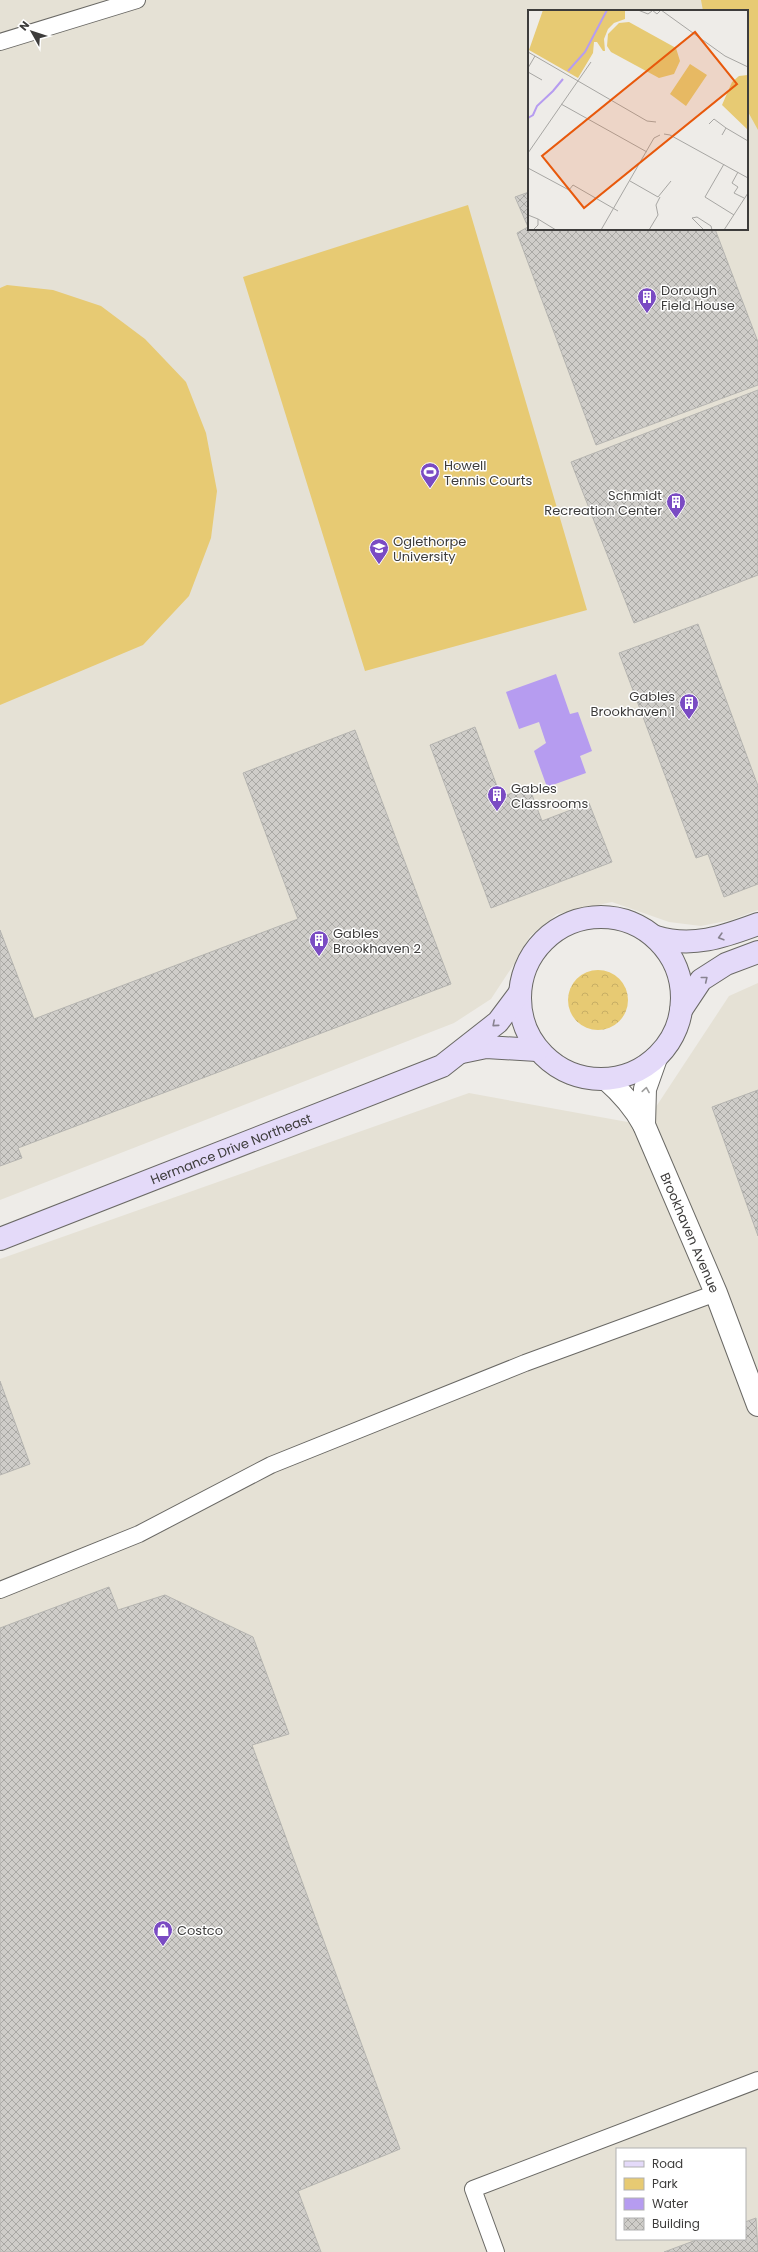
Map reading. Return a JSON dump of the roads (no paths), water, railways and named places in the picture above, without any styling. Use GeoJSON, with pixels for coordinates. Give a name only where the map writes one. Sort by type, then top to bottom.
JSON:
{"type":"FeatureCollection","features":[{"type":"Feature","properties":{"kind":"street","name":"Hermance Drive Northeast"},"geometry":{"type":"LineString","coordinates":[[681,1010],[680,982],[672,958],[656,938],[633,923],[608,917],[582,919],[558,928],[538,946],[525,968],[520,994],[522,1021],[537,1050],[554,1065],[579,1076],[606,1079],[633,1072],[656,1058],[673,1036],[681,1010],[701,980],[726,964],[758,952]]}},
{"type":"Feature","properties":{"kind":"street","name":"Hermance Drive Northeast"},"geometry":{"type":"LineString","coordinates":[[656,938],[675,943],[718,939],[758,924]]}},
{"type":"Feature","properties":{"kind":"street","name":"Hermance Drive Northeast"},"geometry":{"type":"LineString","coordinates":[[0,1239],[442,1066],[498,1022],[520,994]]}},
{"type":"Feature","properties":{"kind":"street"},"geometry":{"type":"LineString","coordinates":[[458,1052],[486,1047],[537,1050]]}},
{"type":"Feature","properties":{"kind":"street","name":"Brookhaven Avenue"},"geometry":{"type":"LineString","coordinates":[[656,1058],[645,1089],[644,1125],[716,1293],[758,1405]]}},
{"type":"Feature","properties":{"kind":"street"},"geometry":{"type":"LineString","coordinates":[[606,1079],[623,1093],[644,1125]]}},
{"type":"Feature","properties":{"kind":"lane"},"geometry":{"type":"LineString","coordinates":[[0,42],[137,0]]}},
{"type":"Feature","properties":{"kind":"lane"},"geometry":{"type":"LineString","coordinates":[[0,1590],[139,1534],[271,1465],[525,1363],[716,1293]]}},
{"type":"Feature","properties":{"kind":"lane"},"geometry":{"type":"LineString","coordinates":[[496,2252],[473,2189],[758,2080]]}},
{"type":"Feature","properties":{"kind":"water"},"geometry":{"type":"Polygon","coordinates":[[[556,674],[570,714],[578,712],[592,751],[580,756],[586,773],[547,787],[534,751],[546,743],[539,722],[519,729],[506,692],[556,674]]]}},
{"type":"Feature","properties":{"kind":"place","name":"Dorough Field House"},"geometry":{"type":"Point","coordinates":[647,314]}},
{"type":"Feature","properties":{"kind":"place","name":"Howell Tennis Courts"},"geometry":{"type":"Point","coordinates":[430,489]}},
{"type":"Feature","properties":{"kind":"place","name":"Schmidt Recreation Center"},"geometry":{"type":"Point","coordinates":[676,519]}},
{"type":"Feature","properties":{"kind":"place","name":"Oglethorpe University"},"geometry":{"type":"Point","coordinates":[379,565]}},
{"type":"Feature","properties":{"kind":"place","name":"Gables Brookhaven 1"},"geometry":{"type":"Point","coordinates":[689,720]}},
{"type":"Feature","properties":{"kind":"place","name":"Gables Classrooms"},"geometry":{"type":"Point","coordinates":[497,812]}},
{"type":"Feature","properties":{"kind":"place","name":"Gables Brookhaven 2"},"geometry":{"type":"Point","coordinates":[319,957]}},
{"type":"Feature","properties":{"kind":"place","name":"Costco"},"geometry":{"type":"Point","coordinates":[163,1947]}}]}
